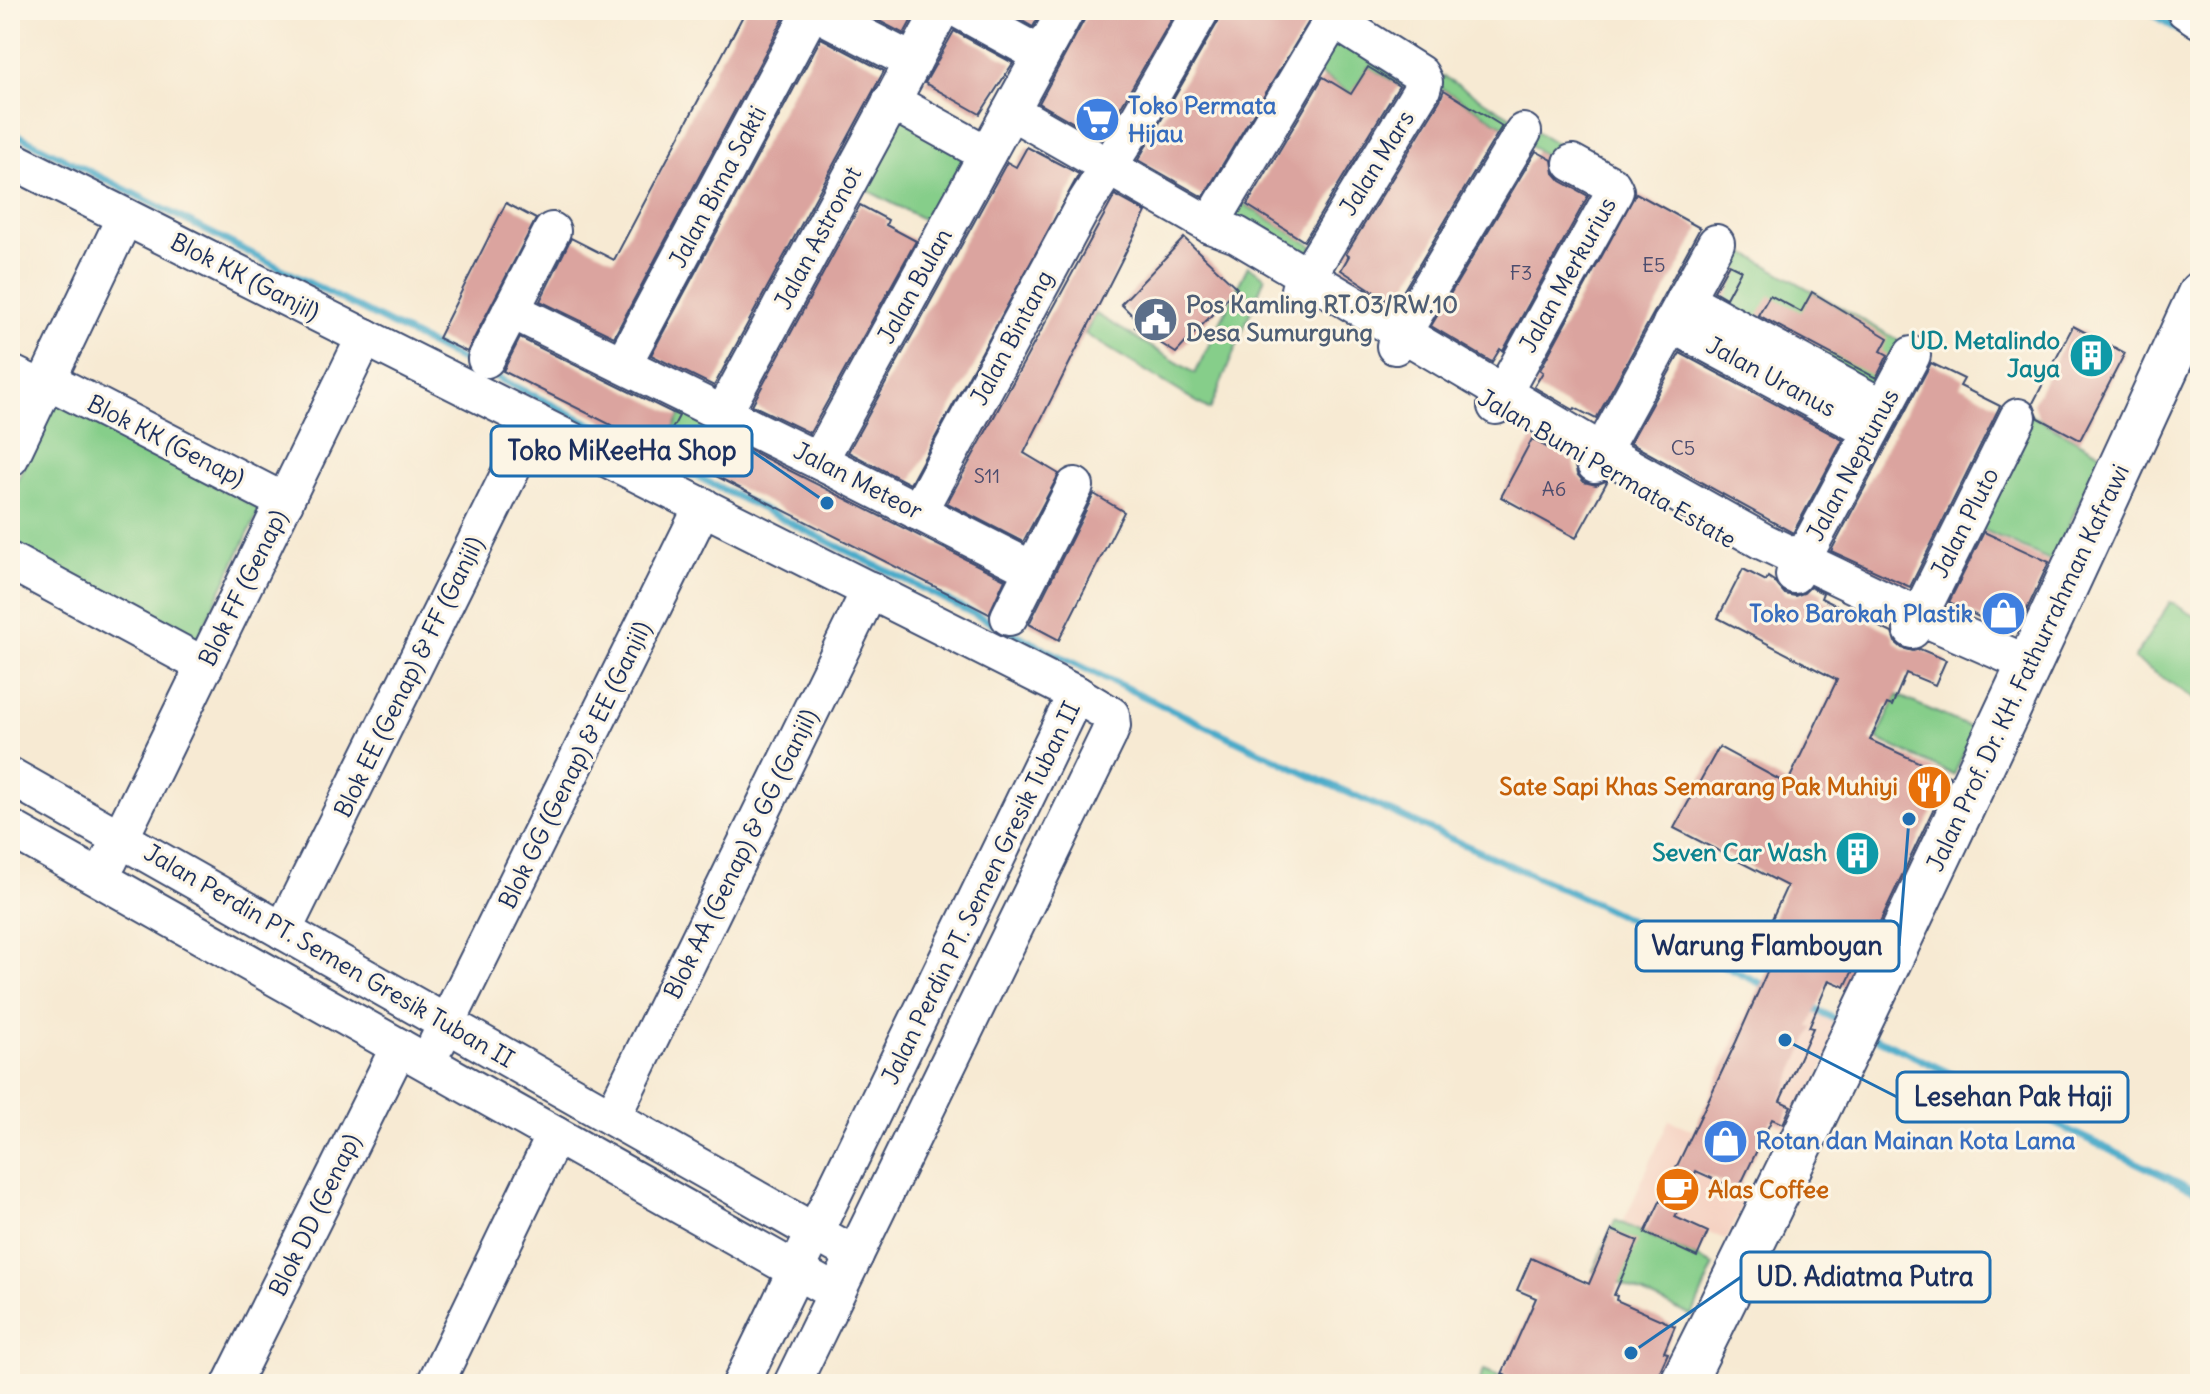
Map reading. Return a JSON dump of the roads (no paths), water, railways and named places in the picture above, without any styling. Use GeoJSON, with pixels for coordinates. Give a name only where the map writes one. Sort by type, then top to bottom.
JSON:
{"type":"FeatureCollection","features":[{"type":"Feature","properties":{"kind":"main road","name":"Jalan Prof. Dr. KH. Fathurrahman Kafrawi"},"geometry":{"type":"LineString","coordinates":[[1682,1384],[1858,1028],[2028,672],[2200,294]]}},
{"type":"Feature","properties":{"kind":"street"},"geometry":{"type":"LineString","coordinates":[[812,10],[913,62]]}},
{"type":"Feature","properties":{"kind":"street","name":"Jalan Bima Sakti"},"geometry":{"type":"LineString","coordinates":[[623,364],[812,10]]}},
{"type":"Feature","properties":{"kind":"street","name":"Jalan Astronot"},"geometry":{"type":"LineString","coordinates":[[723,414],[941,10]]}},
{"type":"Feature","properties":{"kind":"street"},"geometry":{"type":"LineString","coordinates":[[959,10],[1041,55]]}},
{"type":"Feature","properties":{"kind":"street","name":"Jalan Bulan"},"geometry":{"type":"LineString","coordinates":[[819,461],[1066,10]]}},
{"type":"Feature","properties":{"kind":"street","name":"Jalan Bintang"},"geometry":{"type":"LineString","coordinates":[[918,512],[1081,210],[1201,10]]}},
{"type":"Feature","properties":{"kind":"street"},"geometry":{"type":"LineString","coordinates":[[2185,10],[2200,20]]}},
{"type":"Feature","properties":{"kind":"street","name":"Jalan Mars"},"geometry":{"type":"LineString","coordinates":[[1210,225],[1329,26],[1344,26],[1420,74],[1424,85],[1303,283]]}},
{"type":"Feature","properties":{"kind":"street"},"geometry":{"type":"LineString","coordinates":[[891,101],[987,154]]}},
{"type":"Feature","properties":{"kind":"street","name":"Jalan Bumi Permata Estate"},"geometry":{"type":"LineString","coordinates":[[1011,111],[1210,225],[1237,235],[1303,283],[1598,458],[1731,532],[1798,568],[2028,672]]}},
{"type":"Feature","properties":{"kind":"street"},"geometry":{"type":"LineString","coordinates":[[1399,340],[1523,132]]}},
{"type":"Feature","properties":{"kind":"street","name":"Blok KK (Ganjil)"},"geometry":{"type":"LineString","coordinates":[[10,159],[1076,694]]}},
{"type":"Feature","properties":{"kind":"street","name":"Jalan Merkurius"},"geometry":{"type":"LineString","coordinates":[[1500,400],[1615,191],[1612,185],[1572,163]]}},
{"type":"Feature","properties":{"kind":"street"},"geometry":{"type":"LineString","coordinates":[[10,458],[125,217]]}},
{"type":"Feature","properties":{"kind":"street"},"geometry":{"type":"LineString","coordinates":[[486,359],[552,231]]}},
{"type":"Feature","properties":{"kind":"street"},"geometry":{"type":"LineString","coordinates":[[1598,458],[1716,243]]}},
{"type":"Feature","properties":{"kind":"street","name":"Jalan Meteor"},"geometry":{"type":"LineString","coordinates":[[511,310],[1033,570]]}},
{"type":"Feature","properties":{"kind":"street","name":"Jalan Uranus"},"geometry":{"type":"LineString","coordinates":[[1678,311],[1877,419]]}},
{"type":"Feature","properties":{"kind":"street","name":"Blok FF (Genap)"},"geometry":{"type":"LineString","coordinates":[[100,879],[365,337]]}},
{"type":"Feature","properties":{"kind":"street","name":"Jalan Neptunus"},"geometry":{"type":"LineString","coordinates":[[1798,568],[1912,355]]}},
{"type":"Feature","properties":{"kind":"street","name":"Blok KK (Genap)"},"geometry":{"type":"LineString","coordinates":[[10,373],[45,385],[285,502]]}},
{"type":"Feature","properties":{"kind":"street","name":"Jalan Pluto"},"geometry":{"type":"LineString","coordinates":[[1915,623],[2018,417]]}},
{"type":"Feature","properties":{"kind":"street","name":"Blok EE (Genap) & FF (Ganjil)"},"geometry":{"type":"LineString","coordinates":[[283,931],[535,422]]}},
{"type":"Feature","properties":{"kind":"street"},"geometry":{"type":"LineString","coordinates":[[1009,617],[1075,486]]}},
{"type":"Feature","properties":{"kind":"street","name":"Blok GG (Genap) & EE (Ganjil)"},"geometry":{"type":"LineString","coordinates":[[413,1055],[447,1024],[703,506]]}},
{"type":"Feature","properties":{"kind":"street"},"geometry":{"type":"LineString","coordinates":[[10,561],[205,666]]}},
{"type":"Feature","properties":{"kind":"street","name":"Blok AA (Genap) & GG (Ganjil)"},"geometry":{"type":"LineString","coordinates":[[612,1117],[870,590]]}},
{"type":"Feature","properties":{"kind":"street","name":"Jalan Perdin PT. Semen Gresik Tuban II"},"geometry":{"type":"LineString","coordinates":[[741,1384],[1076,694],[1108,712],[1112,726],[792,1384]]}},
{"type":"Feature","properties":{"kind":"street","name":"Jalan Perdin PT. Semen Gresik Tuban II"},"geometry":{"type":"LineString","coordinates":[[10,776],[855,1255]]}},
{"type":"Feature","properties":{"kind":"street","name":"Jalan Perdin PT. Semen Gresik Tuban II"},"geometry":{"type":"LineString","coordinates":[[10,828],[836,1293]]}},
{"type":"Feature","properties":{"kind":"street"},"geometry":{"type":"LineString","coordinates":[[955,945],[996,966]]}},
{"type":"Feature","properties":{"kind":"street","name":"Blok DD (Genap)"},"geometry":{"type":"LineString","coordinates":[[231,1384],[413,1055]]}},
{"type":"Feature","properties":{"kind":"street"},"geometry":{"type":"LineString","coordinates":[[435,1384],[555,1135]]}},
{"type":"Feature","properties":{"kind":"waterway"},"geometry":{"type":"LineString","coordinates":[[2147,10],[2200,44]]}},
{"type":"Feature","properties":{"kind":"waterway"},"geometry":{"type":"LineString","coordinates":[[10,131],[475,367]]}},
{"type":"Feature","properties":{"kind":"waterway"},"geometry":{"type":"LineString","coordinates":[[486,372],[1057,655],[1311,776],[1601,906],[1770,988]]}},
{"type":"Feature","properties":{"kind":"waterway"},"geometry":{"type":"LineString","coordinates":[[1810,1007],[1842,1022]]}},
{"type":"Feature","properties":{"kind":"waterway"},"geometry":{"type":"LineString","coordinates":[[1868,1034],[2200,1193]]}},
{"type":"Feature","properties":{"kind":"place","name":"Toko Permata Hijau"},"geometry":{"type":"Point","coordinates":[1097,120]}},
{"type":"Feature","properties":{"kind":"place","name":"Pos Kamling RT.03/RW.10 Desa Sumurgung"},"geometry":{"type":"Point","coordinates":[1155,319]}},
{"type":"Feature","properties":{"kind":"place","name":"UD. Metalindo Jaya"},"geometry":{"type":"Point","coordinates":[2091,355]}},
{"type":"Feature","properties":{"kind":"place","name":"Toko MiKeeHa Shop"},"geometry":{"type":"Point","coordinates":[827,503]}},
{"type":"Feature","properties":{"kind":"place","name":"Toko Barokah Plastik"},"geometry":{"type":"Point","coordinates":[2004,614]}},
{"type":"Feature","properties":{"kind":"place","name":"Sate Sapi Khas Semarang Pak Muhiyi"},"geometry":{"type":"Point","coordinates":[1929,787]}},
{"type":"Feature","properties":{"kind":"place","name":"Warung Flamboyan"},"geometry":{"type":"Point","coordinates":[1909,819]}},
{"type":"Feature","properties":{"kind":"place","name":"Seven Car Wash"},"geometry":{"type":"Point","coordinates":[1858,853]}},
{"type":"Feature","properties":{"kind":"place","name":"Lesehan Pak Haji"},"geometry":{"type":"Point","coordinates":[1785,1040]}},
{"type":"Feature","properties":{"kind":"place","name":"Rotan dan Mainan Kota Lama"},"geometry":{"type":"Point","coordinates":[1725,1141]}},
{"type":"Feature","properties":{"kind":"place","name":"Alas Coffee"},"geometry":{"type":"Point","coordinates":[1677,1190]}},
{"type":"Feature","properties":{"kind":"place","name":"UD. Adiatma Putra"},"geometry":{"type":"Point","coordinates":[1631,1353]}}]}
